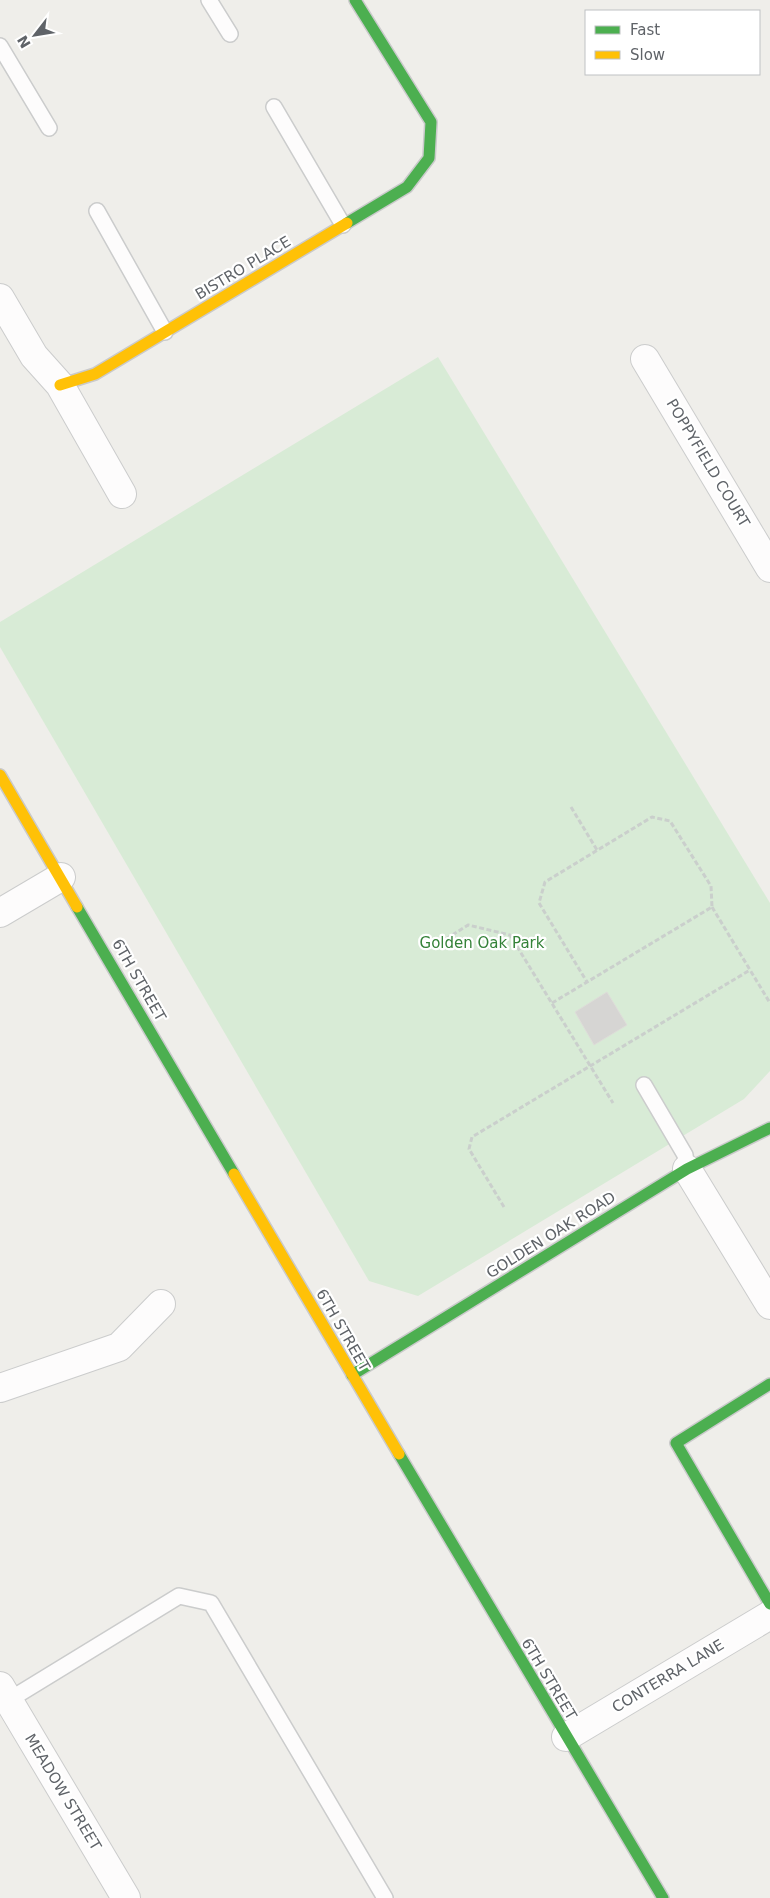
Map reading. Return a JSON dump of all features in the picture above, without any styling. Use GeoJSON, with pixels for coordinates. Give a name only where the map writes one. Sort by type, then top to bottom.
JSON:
{"type":"FeatureCollection","features":[{"type":"Feature","properties":{"kind":"street","name":"BISTRO PLACE"},"geometry":{"type":"LineString","coordinates":[[60,384],[95,374],[407,187],[429,158],[431,122],[356,0]]}},
{"type":"Feature","properties":{"kind":"street"},"geometry":{"type":"LineString","coordinates":[[0,298],[34,356],[60,384],[122,494]]}},
{"type":"Feature","properties":{"kind":"street","name":"POPPYFIELD COURT"},"geometry":{"type":"LineString","coordinates":[[645,359],[770,568]]}},
{"type":"Feature","properties":{"kind":"street","name":"6TH STREET"},"geometry":{"type":"LineString","coordinates":[[0,775],[61,876],[352,1375],[663,1898]]}},
{"type":"Feature","properties":{"kind":"street"},"geometry":{"type":"LineString","coordinates":[[0,913],[61,876]]}},
{"type":"Feature","properties":{"kind":"street","name":"GOLDEN OAK ROAD"},"geometry":{"type":"LineString","coordinates":[[352,1375],[687,1169],[770,1128]]}},
{"type":"Feature","properties":{"kind":"street"},"geometry":{"type":"LineString","coordinates":[[687,1169],[770,1305]]}},
{"type":"Feature","properties":{"kind":"street"},"geometry":{"type":"LineString","coordinates":[[0,1388],[119,1347],[161,1304]]}},
{"type":"Feature","properties":{"kind":"street"},"geometry":{"type":"LineString","coordinates":[[770,1384],[676,1443],[770,1604]]}},
{"type":"Feature","properties":{"kind":"street","name":"CONTERRA LANE"},"geometry":{"type":"LineString","coordinates":[[566,1737],[770,1615]]}},
{"type":"Feature","properties":{"kind":"street","name":"MEADOW STREET"},"geometry":{"type":"LineString","coordinates":[[4,1693],[126,1898]]}},
{"type":"Feature","properties":{"kind":"lane"},"geometry":{"type":"LineString","coordinates":[[209,0],[230,34]]}},
{"type":"Feature","properties":{"kind":"lane"},"geometry":{"type":"LineString","coordinates":[[0,46],[49,128]]}},
{"type":"Feature","properties":{"kind":"lane"},"geometry":{"type":"LineString","coordinates":[[274,107],[343,225]]}},
{"type":"Feature","properties":{"kind":"lane"},"geometry":{"type":"LineString","coordinates":[[97,212],[165,332]]}},
{"type":"Feature","properties":{"kind":"lane"},"geometry":{"type":"LineString","coordinates":[[644,1085],[685,1155],[687,1169]]}},
{"type":"Feature","properties":{"kind":"lane"},"geometry":{"type":"LineString","coordinates":[[4,1693],[179,1596],[211,1603],[385,1898]]}},
{"type":"Feature","properties":{"kind":"path"},"geometry":{"type":"LineString","coordinates":[[571,807],[597,850]]}},
{"type":"Feature","properties":{"kind":"path"},"geometry":{"type":"LineString","coordinates":[[587,982],[539,903],[545,882],[652,817],[670,821],[711,886],[712,907],[770,1003]]}},
{"type":"Feature","properties":{"kind":"path"},"geometry":{"type":"LineString","coordinates":[[552,1003],[712,907]]}},
{"type":"Feature","properties":{"kind":"path"},"geometry":{"type":"LineString","coordinates":[[446,940],[468,926],[510,935],[613,1104]]}},
{"type":"Feature","properties":{"kind":"path"},"geometry":{"type":"LineString","coordinates":[[504,1207],[469,1149],[472,1137],[750,970]]}},
{"type":"Feature","properties":{"kind":"green space","name":"Golden Oak Park"},"geometry":{"type":"Polygon","coordinates":[[[438,357],[770,903],[770,1071],[744,1099],[418,1296],[369,1281],[0,647],[0,622],[438,357]]]}},
{"type":"Feature","properties":{"kind":"building"},"geometry":{"type":"Polygon","coordinates":[[[607,992],[627,1025],[594,1045],[575,1012],[607,992]]]}},
{"type":"Feature","properties":{"kind":"traffic: fast"},"geometry":{"type":"LineString","coordinates":[[347,223],[407,187],[429,158],[431,122],[355,0]]}},
{"type":"Feature","properties":{"kind":"traffic: fast"},"geometry":{"type":"LineString","coordinates":[[77,907],[234,1174]]}},
{"type":"Feature","properties":{"kind":"traffic: fast"},"geometry":{"type":"LineString","coordinates":[[352,1375],[687,1169],[770,1128]]}},
{"type":"Feature","properties":{"kind":"traffic: fast"},"geometry":{"type":"LineString","coordinates":[[770,1384],[676,1443],[770,1604]]}},
{"type":"Feature","properties":{"kind":"traffic: fast"},"geometry":{"type":"LineString","coordinates":[[399,1454],[663,1898]]}},
{"type":"Feature","properties":{"kind":"traffic: slow"},"geometry":{"type":"LineString","coordinates":[[60,385],[95,374],[347,223]]}},
{"type":"Feature","properties":{"kind":"traffic: slow"},"geometry":{"type":"LineString","coordinates":[[0,775],[77,907]]}},
{"type":"Feature","properties":{"kind":"traffic: slow"},"geometry":{"type":"LineString","coordinates":[[234,1174],[399,1454]]}}]}
